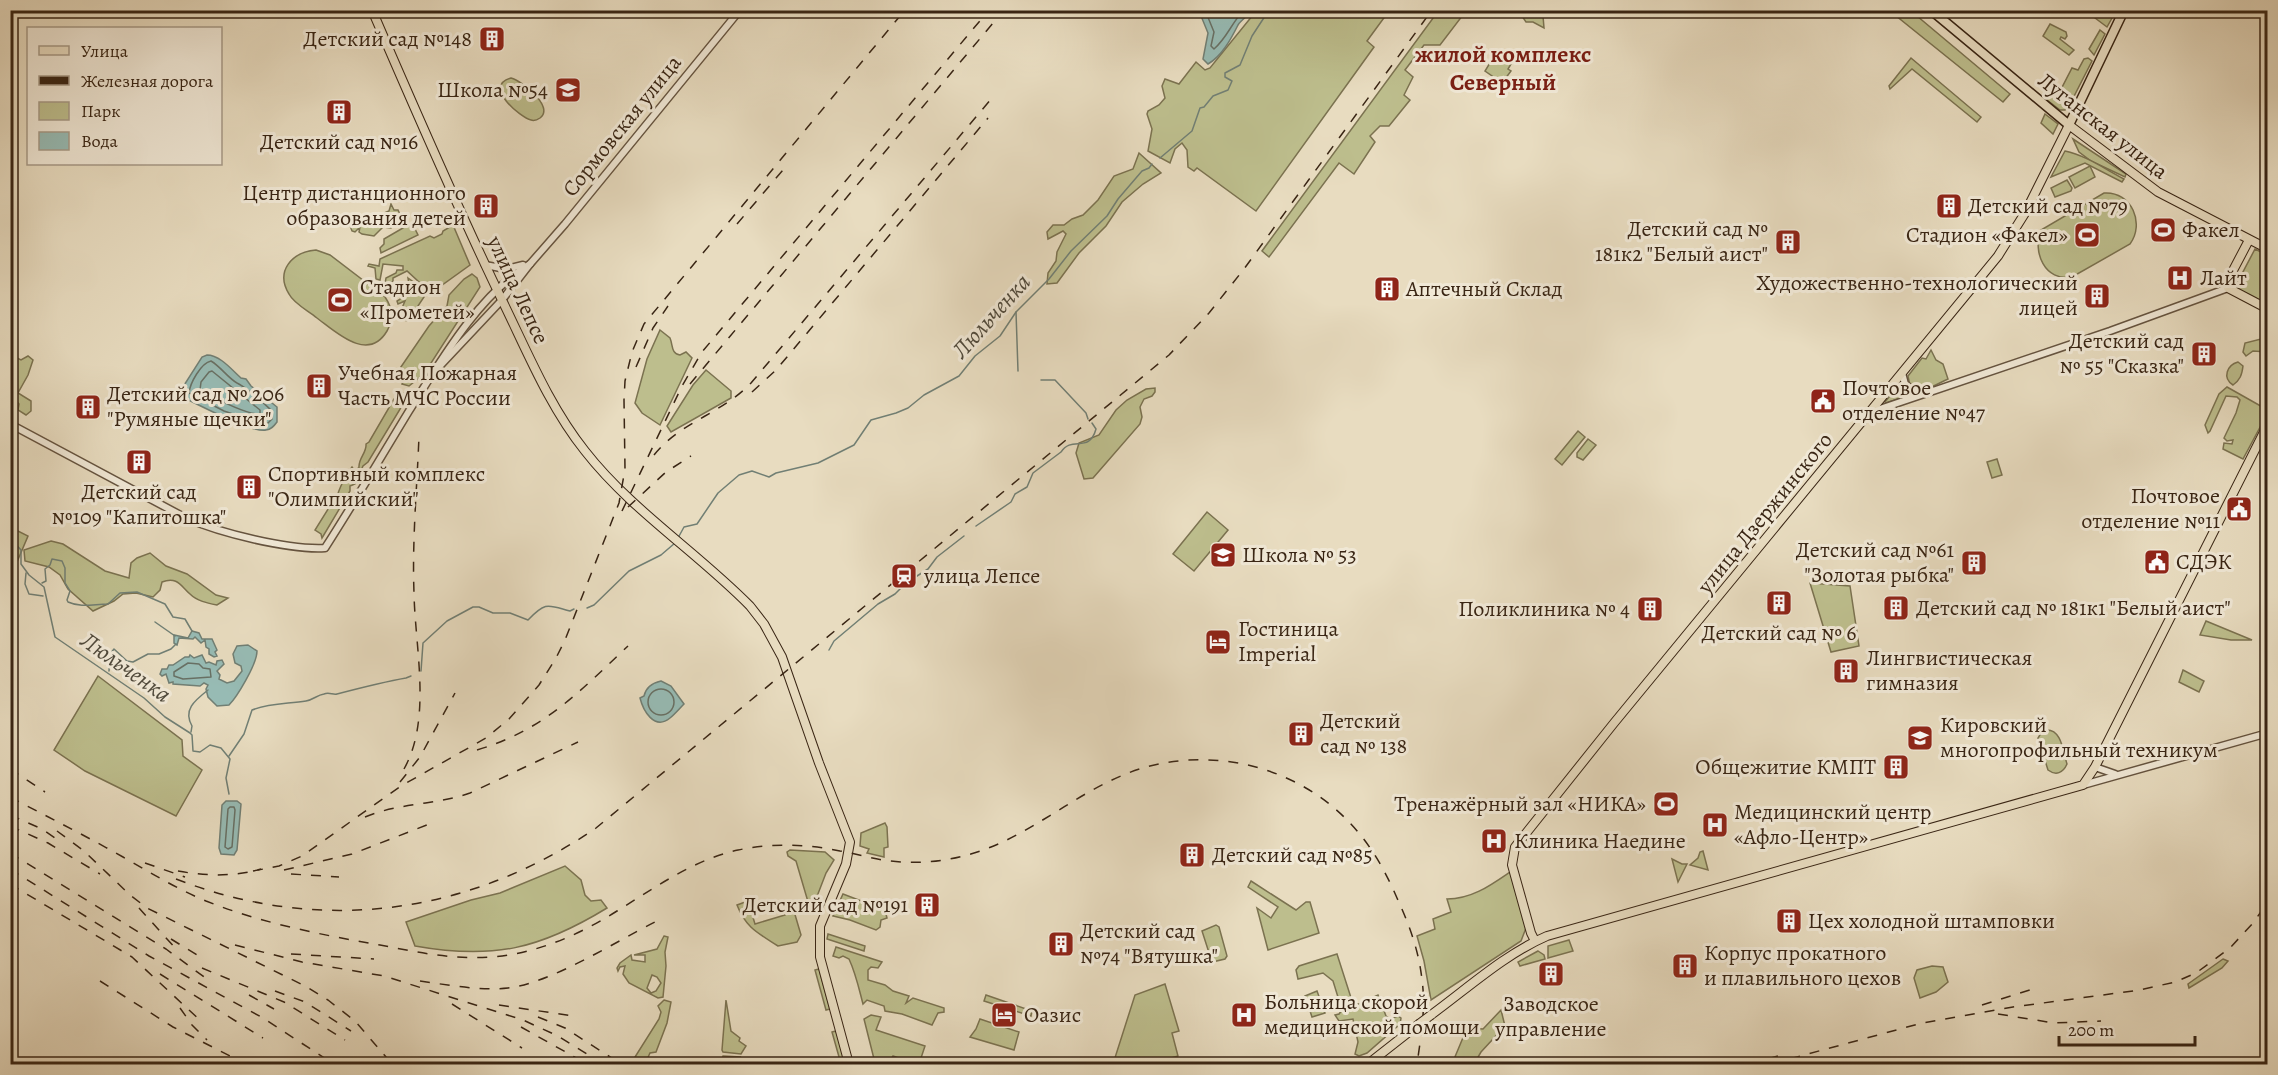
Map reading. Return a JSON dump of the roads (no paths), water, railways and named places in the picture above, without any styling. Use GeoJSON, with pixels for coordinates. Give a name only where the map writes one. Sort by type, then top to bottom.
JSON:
{"type":"FeatureCollection","features":[{"type":"Feature","properties":{"kind":"highway","name":"Луганская улица"},"geometry":{"type":"LineString","coordinates":[[1931,10],[2069,125]]}},
{"type":"Feature","properties":{"kind":"highway","name":"улица Дзержинского"},"geometry":{"type":"LineString","coordinates":[[2069,125],[2124,10]]}},
{"type":"Feature","properties":{"kind":"main road","name":"улица Лепсе"},"geometry":{"type":"LineString","coordinates":[[372,10],[485,265],[547,393],[583,449],[609,479],[750,606],[774,640],[849,838],[850,849],[846,864],[820,926],[819,941],[820,957],[849,1065]]}},
{"type":"Feature","properties":{"kind":"main road","name":"Луганская улица"},"geometry":{"type":"LineString","coordinates":[[2069,125],[2158,192],[2268,249]]}},
{"type":"Feature","properties":{"kind":"main road","name":"улица Дзержинского"},"geometry":{"type":"LineString","coordinates":[[1535,941],[1512,865],[1515,847],[2007,244],[2069,125]]}},
{"type":"Feature","properties":{"kind":"main road"},"geometry":{"type":"LineString","coordinates":[[2249,240],[2228,280],[2228,288],[2268,309]]}},
{"type":"Feature","properties":{"kind":"main road"},"geometry":{"type":"LineString","coordinates":[[1368,1065],[1501,963],[1535,941],[2083,785],[2096,767],[2268,424]]}},
{"type":"Feature","properties":{"kind":"street","name":"Сормовская улица"},"geometry":{"type":"LineString","coordinates":[[434,372],[502,300],[740,10]]}},
{"type":"Feature","properties":{"kind":"street"},"geometry":{"type":"LineString","coordinates":[[485,265],[506,269],[530,264]]}},
{"type":"Feature","properties":{"kind":"street","name":"Сормовская улица"},"geometry":{"type":"LineString","coordinates":[[10,424],[207,528],[276,543],[325,548],[441,359],[497,290],[516,272],[530,264]]}},
{"type":"Feature","properties":{"kind":"street"},"geometry":{"type":"LineString","coordinates":[[1870,412],[2110,331],[2228,288]]}},
{"type":"Feature","properties":{"kind":"street"},"geometry":{"type":"LineString","coordinates":[[1902,373],[1905,384],[1918,395]]}},
{"type":"Feature","properties":{"kind":"street"},"geometry":{"type":"LineString","coordinates":[[2083,785],[2268,734]]}},
{"type":"Feature","properties":{"kind":"street"},"geometry":{"type":"LineString","coordinates":[[2096,767],[2118,774]]}},
{"type":"Feature","properties":{"kind":"water"},"geometry":{"type":"Polygon","coordinates":[[[1199,11],[1252,11],[1239,23],[1222,52],[1208,64],[1203,59],[1208,33],[1199,11]]]}},
{"type":"Feature","properties":{"kind":"water"},"geometry":{"type":"Polygon","coordinates":[[[207,355],[221,360],[277,407],[277,422],[272,428],[259,430],[249,427],[184,398],[181,390],[202,357],[207,355]]]}},
{"type":"Feature","properties":{"kind":"water"},"geometry":{"type":"Polygon","coordinates":[[[192,631],[199,633],[202,639],[212,639],[217,656],[209,654],[205,640],[201,643],[195,637],[193,639],[179,638],[177,645],[174,643],[174,635],[188,638],[192,631]]]}},
{"type":"Feature","properties":{"kind":"water"},"geometry":{"type":"Polygon","coordinates":[[[248,645],[257,651],[254,664],[229,705],[217,706],[208,697],[206,689],[208,685],[204,683],[200,686],[173,684],[173,682],[169,683],[166,674],[162,676],[160,674],[162,669],[167,669],[169,665],[185,657],[190,655],[194,658],[202,655],[206,663],[216,665],[217,661],[222,660],[224,664],[217,671],[220,675],[219,679],[227,683],[234,681],[242,671],[241,666],[235,663],[233,654],[237,646],[248,645]]]}},
{"type":"Feature","properties":{"kind":"water"},"geometry":{"type":"Polygon","coordinates":[[[661,681],[671,686],[684,704],[670,718],[659,722],[650,717],[640,698],[650,686],[661,681]]]}},
{"type":"Feature","properties":{"kind":"water"},"geometry":{"type":"Polygon","coordinates":[[[226,801],[237,801],[241,804],[237,850],[234,855],[221,854],[219,848],[222,805],[226,801]]]}},
{"type":"Feature","properties":{"kind":"waterway","name":"Люльченка"},"geometry":{"type":"LineString","coordinates":[[1160,158],[1192,131],[1200,108],[1204,107],[1213,96],[1228,90],[1232,81],[1225,77],[1225,73],[1240,65],[1252,36],[1269,10]]}},
{"type":"Feature","properties":{"kind":"waterway","name":"Люльченка"},"geometry":{"type":"LineString","coordinates":[[678,538],[684,527],[697,524],[718,493],[739,475],[752,471],[769,477],[776,473],[818,463],[854,445],[871,420],[908,408],[924,395],[959,376],[975,356],[1000,336],[1016,312],[1049,279],[1071,251],[1107,216],[1142,171],[1152,164]]}},
{"type":"Feature","properties":{"kind":"waterway"},"geometry":{"type":"LineString","coordinates":[[1016,312],[1018,371]]}},
{"type":"Feature","properties":{"kind":"waterway"},"geometry":{"type":"LineString","coordinates":[[1041,380],[1055,380],[1086,413],[1088,419]]}},
{"type":"Feature","properties":{"kind":"waterway"},"geometry":{"type":"LineString","coordinates":[[976,526],[1011,502],[1015,494],[1027,487],[1033,473],[1065,447],[1089,441],[1096,429],[1092,423]]}},
{"type":"Feature","properties":{"kind":"waterway"},"geometry":{"type":"LineString","coordinates":[[829,650],[834,641],[878,604],[928,569],[937,557],[964,536]]}},
{"type":"Feature","properties":{"kind":"waterway","name":"Люльченка"},"geometry":{"type":"LineString","coordinates":[[10,538],[21,550],[21,564],[29,575],[44,587],[55,637],[144,698],[165,717],[190,733],[193,751],[200,752],[210,745],[221,748],[230,759],[226,778],[229,794]]}},
{"type":"Feature","properties":{"kind":"waterway"},"geometry":{"type":"LineString","coordinates":[[587,608],[594,605],[629,571],[661,555],[675,543]]}},
{"type":"Feature","properties":{"kind":"waterway"},"geometry":{"type":"LineString","coordinates":[[42,583],[46,581],[45,569],[50,565],[52,559],[62,561],[65,568],[65,583],[70,591],[68,602],[83,605],[108,604],[120,593],[137,592],[165,604],[173,617],[185,619],[192,631]]}},
{"type":"Feature","properties":{"kind":"waterway"},"geometry":{"type":"LineString","coordinates":[[26,573],[25,584],[29,594],[43,596]]}},
{"type":"Feature","properties":{"kind":"waterway"},"geometry":{"type":"LineString","coordinates":[[421,671],[423,643],[447,621],[473,607],[493,613],[510,613],[528,620],[543,607],[557,607],[570,611],[574,609]]}},
{"type":"Feature","properties":{"kind":"waterway"},"geometry":{"type":"LineString","coordinates":[[155,622],[175,636]]}},
{"type":"Feature","properties":{"kind":"waterway"},"geometry":{"type":"LineString","coordinates":[[109,671],[110,654],[114,649],[127,661],[133,662],[148,654],[159,654],[171,649],[176,644]]}},
{"type":"Feature","properties":{"kind":"waterway"},"geometry":{"type":"LineString","coordinates":[[229,756],[244,734],[252,710],[311,700],[326,693],[337,694],[411,676]]}},
{"type":"Feature","properties":{"kind":"waterway"},"geometry":{"type":"LineString","coordinates":[[191,732],[189,710],[194,702],[208,690]]}},
{"type":"Feature","properties":{"kind":"railway"},"geometry":{"type":"LineString","coordinates":[[253,871],[279,866],[302,856],[401,786],[486,738],[509,719],[539,685],[565,640],[619,503],[625,469],[625,381],[632,352],[644,324],[905,10]]}},
{"type":"Feature","properties":{"kind":"railway"},"geometry":{"type":"LineString","coordinates":[[622,511],[682,386],[702,352],[989,10]]}},
{"type":"Feature","properties":{"kind":"railway"},"geometry":{"type":"LineString","coordinates":[[690,384],[1004,10]]}},
{"type":"Feature","properties":{"kind":"railway"},"geometry":{"type":"LineString","coordinates":[[176,879],[230,896],[285,907],[339,910],[392,907],[445,897],[497,881],[547,857],[596,828],[1169,355],[1209,313],[1244,269],[1432,10]]}},
{"type":"Feature","properties":{"kind":"railway"},"geometry":{"type":"LineString","coordinates":[[654,455],[676,434],[728,402],[751,383],[992,98]]}},
{"type":"Feature","properties":{"kind":"railway"},"geometry":{"type":"LineString","coordinates":[[752,392],[776,370],[988,118]]}},
{"type":"Feature","properties":{"kind":"railway"},"geometry":{"type":"LineString","coordinates":[[737,224],[788,164]]}},
{"type":"Feature","properties":{"kind":"railway"},"geometry":{"type":"LineString","coordinates":[[636,367],[653,328],[668,306]]}},
{"type":"Feature","properties":{"kind":"railway"},"geometry":{"type":"LineString","coordinates":[[404,769],[413,749],[420,706],[414,573],[419,436]]}},
{"type":"Feature","properties":{"kind":"railway"},"geometry":{"type":"LineString","coordinates":[[628,507],[666,472],[691,456]]}},
{"type":"Feature","properties":{"kind":"railway"},"geometry":{"type":"LineString","coordinates":[[477,750],[501,742],[541,721],[576,694],[628,646]]}},
{"type":"Feature","properties":{"kind":"railway"},"geometry":{"type":"LineString","coordinates":[[400,782],[420,757],[455,693]]}},
{"type":"Feature","properties":{"kind":"railway"},"geometry":{"type":"LineString","coordinates":[[365,817],[391,809],[470,793],[578,742]]}},
{"type":"Feature","properties":{"kind":"railway"},"geometry":{"type":"LineString","coordinates":[[10,797],[174,886],[227,909],[270,922],[336,937],[435,955],[476,958],[524,952],[557,942],[603,920],[690,867],[738,850],[777,845],[802,846],[890,861],[939,861],[991,847],[1036,824],[1102,785],[1150,766],[1179,761],[1208,760],[1236,763],[1264,769],[1315,794],[1338,811],[1358,832],[1375,856],[1401,908],[1419,959],[1423,1001],[1417,1064]]}},
{"type":"Feature","properties":{"kind":"railway"},"geometry":{"type":"LineString","coordinates":[[10,769],[45,792]]}},
{"type":"Feature","properties":{"kind":"railway"},"geometry":{"type":"LineString","coordinates":[[10,815],[42,829],[61,842]]}},
{"type":"Feature","properties":{"kind":"railway"},"geometry":{"type":"LineString","coordinates":[[284,870],[352,854],[432,823]]}},
{"type":"Feature","properties":{"kind":"railway"},"geometry":{"type":"LineString","coordinates":[[10,826],[48,843],[100,874]]}},
{"type":"Feature","properties":{"kind":"railway"},"geometry":{"type":"LineString","coordinates":[[57,831],[84,851],[147,908],[307,987],[328,1000],[355,1021],[392,1064]]}},
{"type":"Feature","properties":{"kind":"railway"},"geometry":{"type":"LineString","coordinates":[[10,853],[166,949],[211,982]]}},
{"type":"Feature","properties":{"kind":"railway"},"geometry":{"type":"LineString","coordinates":[[145,863],[185,877]]}},
{"type":"Feature","properties":{"kind":"railway"},"geometry":{"type":"LineString","coordinates":[[10,869],[149,956],[263,1018],[329,1061]]}},
{"type":"Feature","properties":{"kind":"railway"},"geometry":{"type":"LineString","coordinates":[[178,871],[219,875],[261,869]]}},
{"type":"Feature","properties":{"kind":"railway"},"geometry":{"type":"LineString","coordinates":[[291,874],[339,877]]}},
{"type":"Feature","properties":{"kind":"railway"},"geometry":{"type":"LineString","coordinates":[[10,884],[132,957],[203,1023]]}},
{"type":"Feature","properties":{"kind":"railway"},"geometry":{"type":"LineString","coordinates":[[1771,1064],[1922,1023],[2013,1007],[2140,990],[2175,982],[2196,973],[2230,948],[2253,923],[2268,902]]}},
{"type":"Feature","properties":{"kind":"railway"},"geometry":{"type":"LineString","coordinates":[[139,908],[177,950]]}},
{"type":"Feature","properties":{"kind":"railway"},"geometry":{"type":"LineString","coordinates":[[420,981],[486,989],[525,985],[583,961],[655,922]]}},
{"type":"Feature","properties":{"kind":"railway"},"geometry":{"type":"LineString","coordinates":[[171,939],[197,955]]}},
{"type":"Feature","properties":{"kind":"railway"},"geometry":{"type":"LineString","coordinates":[[235,945],[302,962],[384,976],[523,1020],[558,1036],[603,1064]]}},
{"type":"Feature","properties":{"kind":"railway"},"geometry":{"type":"LineString","coordinates":[[291,954],[374,959]]}},
{"type":"Feature","properties":{"kind":"railway"},"geometry":{"type":"LineString","coordinates":[[202,968],[284,1002],[345,1040]]}},
{"type":"Feature","properties":{"kind":"railway"},"geometry":{"type":"LineString","coordinates":[[160,974],[263,1038]]}},
{"type":"Feature","properties":{"kind":"railway"},"geometry":{"type":"LineString","coordinates":[[100,981],[173,1027],[240,1061]]}},
{"type":"Feature","properties":{"kind":"railway"},"geometry":{"type":"LineString","coordinates":[[1982,1005],[2039,987]]}},
{"type":"Feature","properties":{"kind":"railway"},"geometry":{"type":"LineString","coordinates":[[275,991],[305,1002],[351,1031]]}},
{"type":"Feature","properties":{"kind":"railway"},"geometry":{"type":"LineString","coordinates":[[249,995],[274,1009]]}},
{"type":"Feature","properties":{"kind":"railway"},"geometry":{"type":"LineString","coordinates":[[452,1004],[522,1048]]}},
{"type":"Feature","properties":{"kind":"railway"},"geometry":{"type":"LineString","coordinates":[[499,1005],[573,1016]]}},
{"type":"Feature","properties":{"kind":"railway"},"geometry":{"type":"LineString","coordinates":[[180,1008],[207,1040]]}},
{"type":"Feature","properties":{"kind":"railway"},"geometry":{"type":"LineString","coordinates":[[1998,1014],[2054,1023],[2101,1021]]}},
{"type":"Feature","properties":{"kind":"railway"},"geometry":{"type":"LineString","coordinates":[[538,1017],[565,1028],[621,1064]]}},
{"type":"Feature","properties":{"kind":"railway"},"geometry":{"type":"LineString","coordinates":[[521,1027],[587,1064]]}},
{"type":"Feature","properties":{"kind":"railway"},"geometry":{"type":"LineString","coordinates":[[1749,1064],[1778,1056]]}},
{"type":"Feature","properties":{"kind":"place","name":"Детский сад №148"},"geometry":{"type":"Point","coordinates":[492,39]}},
{"type":"Feature","properties":{"kind":"place","name":"Школа №54"},"geometry":{"type":"Point","coordinates":[568,90]}},
{"type":"Feature","properties":{"kind":"place","name":"Детский сад №16"},"geometry":{"type":"Point","coordinates":[339,112]}},
{"type":"Feature","properties":{"kind":"place","name":"Центр дистанционного образования детей"},"geometry":{"type":"Point","coordinates":[486,206]}},
{"type":"Feature","properties":{"kind":"place","name":"Детский сад №79"},"geometry":{"type":"Point","coordinates":[1949,206]}},
{"type":"Feature","properties":{"kind":"place","name":"Факел"},"geometry":{"type":"Point","coordinates":[2163,230]}},
{"type":"Feature","properties":{"kind":"place","name":"Стадион «Факел»"},"geometry":{"type":"Point","coordinates":[2087,235]}},
{"type":"Feature","properties":{"kind":"place","name":"Детский сад № 181к2 \"Белый аист\""},"geometry":{"type":"Point","coordinates":[1788,242]}},
{"type":"Feature","properties":{"kind":"place","name":"Лайт"},"geometry":{"type":"Point","coordinates":[2180,278]}},
{"type":"Feature","properties":{"kind":"place","name":"Аптечный Склад"},"geometry":{"type":"Point","coordinates":[1387,289]}},
{"type":"Feature","properties":{"kind":"place","name":"Художественно-технологический лицей"},"geometry":{"type":"Point","coordinates":[2097,296]}},
{"type":"Feature","properties":{"kind":"place","name":"Стадион «Прометей»"},"geometry":{"type":"Point","coordinates":[340,300]}},
{"type":"Feature","properties":{"kind":"place","name":"Детский сад № 55 \"Сказка\""},"geometry":{"type":"Point","coordinates":[2204,354]}},
{"type":"Feature","properties":{"kind":"place","name":"Учебная Пожарная Часть МЧС России"},"geometry":{"type":"Point","coordinates":[319,386]}},
{"type":"Feature","properties":{"kind":"place","name":"Почтовое отделение №47"},"geometry":{"type":"Point","coordinates":[1823,401]}},
{"type":"Feature","properties":{"kind":"place","name":"Детский сад № 206 \"Румяные щечки\""},"geometry":{"type":"Point","coordinates":[88,407]}},
{"type":"Feature","properties":{"kind":"place","name":"Детский сад №109 \"Капитошка\""},"geometry":{"type":"Point","coordinates":[139,462]}},
{"type":"Feature","properties":{"kind":"place","name":"Спортивный комплекс \"Олимпийский\""},"geometry":{"type":"Point","coordinates":[249,487]}},
{"type":"Feature","properties":{"kind":"place","name":"Почтовое отделение №11"},"geometry":{"type":"Point","coordinates":[2239,509]}},
{"type":"Feature","properties":{"kind":"place","name":"Школа № 53"},"geometry":{"type":"Point","coordinates":[1223,555]}},
{"type":"Feature","properties":{"kind":"place","name":"СДЭК"},"geometry":{"type":"Point","coordinates":[2157,562]}},
{"type":"Feature","properties":{"kind":"place","name":"Детский сад №61 \"Золотая рыбка\""},"geometry":{"type":"Point","coordinates":[1974,563]}},
{"type":"Feature","properties":{"kind":"place","name":"улица Лепсе"},"geometry":{"type":"Point","coordinates":[904,576]}},
{"type":"Feature","properties":{"kind":"place","name":"Детский сад № 6"},"geometry":{"type":"Point","coordinates":[1779,603]}},
{"type":"Feature","properties":{"kind":"place","name":"Детский сад № 181к1 \"Белый аист\""},"geometry":{"type":"Point","coordinates":[1896,608]}},
{"type":"Feature","properties":{"kind":"place","name":"Поликлиника № 4"},"geometry":{"type":"Point","coordinates":[1650,609]}},
{"type":"Feature","properties":{"kind":"place","name":"Гостиница Imperial"},"geometry":{"type":"Point","coordinates":[1218,642]}},
{"type":"Feature","properties":{"kind":"place","name":"Лингвистическая гимназия"},"geometry":{"type":"Point","coordinates":[1846,671]}},
{"type":"Feature","properties":{"kind":"place","name":"Детский сад № 138"},"geometry":{"type":"Point","coordinates":[1301,734]}},
{"type":"Feature","properties":{"kind":"place","name":"Кировский многопрофильный техникум"},"geometry":{"type":"Point","coordinates":[1920,738]}},
{"type":"Feature","properties":{"kind":"place","name":"Общежитие КМПТ"},"geometry":{"type":"Point","coordinates":[1896,767]}},
{"type":"Feature","properties":{"kind":"place","name":"Тренажёрный зал «НИКА»"},"geometry":{"type":"Point","coordinates":[1666,804]}},
{"type":"Feature","properties":{"kind":"place","name":"Медицинский центр «Афло-Центр»"},"geometry":{"type":"Point","coordinates":[1715,825]}},
{"type":"Feature","properties":{"kind":"place","name":"Клиника Наедине"},"geometry":{"type":"Point","coordinates":[1494,841]}},
{"type":"Feature","properties":{"kind":"place","name":"Детский сад №85"},"geometry":{"type":"Point","coordinates":[1192,855]}},
{"type":"Feature","properties":{"kind":"place","name":"Детский сад №191"},"geometry":{"type":"Point","coordinates":[927,905]}},
{"type":"Feature","properties":{"kind":"place","name":"Цех холодной штамповки"},"geometry":{"type":"Point","coordinates":[1789,921]}},
{"type":"Feature","properties":{"kind":"place","name":"Детский сад №74 \"Вятушка\""},"geometry":{"type":"Point","coordinates":[1061,944]}},
{"type":"Feature","properties":{"kind":"place","name":"Корпус прокатного и плавильного цехов"},"geometry":{"type":"Point","coordinates":[1685,966]}},
{"type":"Feature","properties":{"kind":"place","name":"Заводское управление"},"geometry":{"type":"Point","coordinates":[1551,974]}},
{"type":"Feature","properties":{"kind":"place","name":"Оазис"},"geometry":{"type":"Point","coordinates":[1004,1015]}},
{"type":"Feature","properties":{"kind":"place","name":"Больница скорой медицинской помощи"},"geometry":{"type":"Point","coordinates":[1244,1015]}},
{"type":"Feature","properties":{"kind":"district","name":"жилой комплекс Северный"},"geometry":{"type":"Point","coordinates":[1503,68]}}]}
